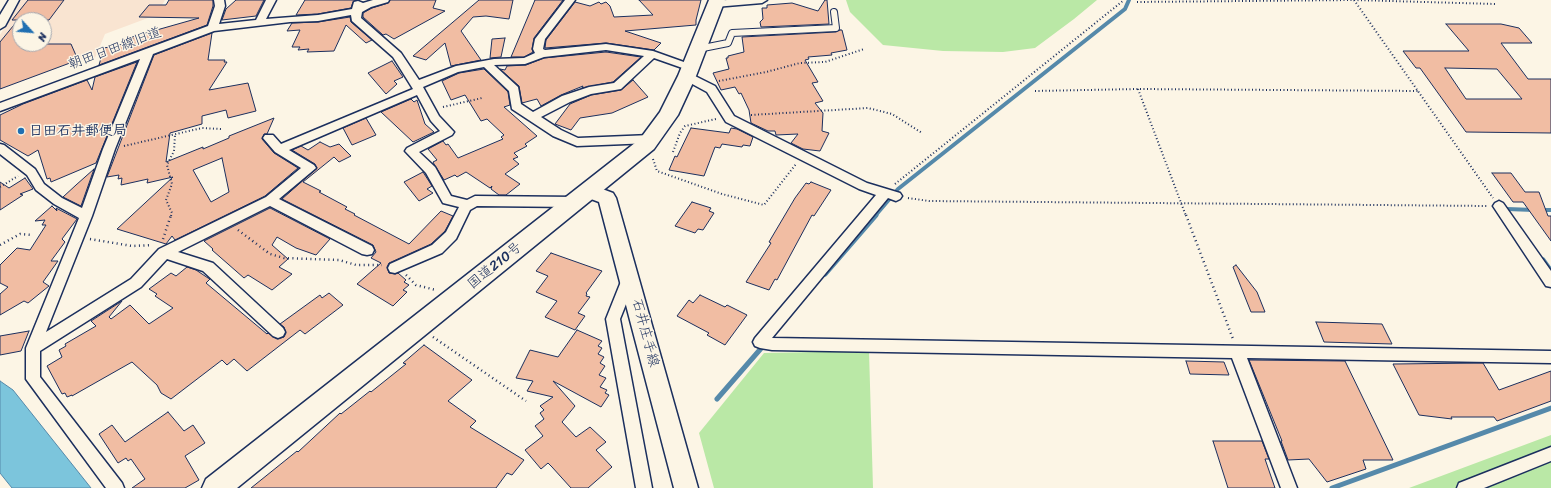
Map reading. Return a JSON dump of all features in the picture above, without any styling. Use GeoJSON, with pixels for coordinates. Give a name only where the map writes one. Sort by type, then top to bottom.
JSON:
{"type":"FeatureCollection","features":[{"type":"Feature","properties":{"kind":"highway","name":"国道210号"},"geometry":{"type":"LineString","coordinates":[[216,488],[645,144],[668,115],[695,69],[716,2]]}},
{"type":"Feature","properties":{"kind":"main road","name":"石井庄手線"},"geometry":{"type":"LineString","coordinates":[[582,196],[607,198],[686,488]]}},
{"type":"Feature","properties":{"kind":"street"},"geometry":{"type":"LineString","coordinates":[[0,26],[14,0]]}},
{"type":"Feature","properties":{"kind":"street"},"geometry":{"type":"LineString","coordinates":[[212,28],[220,3],[229,0]]}},
{"type":"Feature","properties":{"kind":"street"},"geometry":{"type":"LineString","coordinates":[[259,23],[271,0]]}},
{"type":"Feature","properties":{"kind":"street"},"geometry":{"type":"LineString","coordinates":[[360,0],[356,19],[397,55],[418,87],[435,118],[448,132],[411,150],[431,170],[447,200],[469,204]]}},
{"type":"Feature","properties":{"kind":"street","name":"朝田日田線旧道"},"geometry":{"type":"LineString","coordinates":[[0,107],[212,28],[290,19],[318,18],[357,11],[367,5],[384,0]]}},
{"type":"Feature","properties":{"kind":"street"},"geometry":{"type":"LineString","coordinates":[[542,54],[538,49],[540,39],[570,0]]}},
{"type":"Feature","properties":{"kind":"street"},"geometry":{"type":"LineString","coordinates":[[716,2],[762,0]]}},
{"type":"Feature","properties":{"kind":"street"},"geometry":{"type":"LineString","coordinates":[[279,149],[456,69],[488,63],[524,61],[542,54],[606,47],[627,49],[652,54],[695,69],[711,89],[729,118],[863,186],[890,195],[766,343],[1551,357]]}},
{"type":"Feature","properties":{"kind":"street"},"geometry":{"type":"LineString","coordinates":[[116,488],[32,379],[33,348],[86,216],[109,149],[148,52]]}},
{"type":"Feature","properties":{"kind":"street"},"geometry":{"type":"LineString","coordinates":[[532,117],[566,99],[589,91],[617,86],[652,54]]}},
{"type":"Feature","properties":{"kind":"street"},"geometry":{"type":"LineString","coordinates":[[488,63],[491,69],[514,90],[516,106],[557,133],[577,142],[645,144]]}},
{"type":"Feature","properties":{"kind":"street"},"geometry":{"type":"LineString","coordinates":[[33,348],[136,283],[165,249],[226,222],[270,200],[310,168],[279,149],[269,138]]}},
{"type":"Feature","properties":{"kind":"street"},"geometry":{"type":"LineString","coordinates":[[0,148],[28,170],[40,187],[58,200],[86,216]]}},
{"type":"Feature","properties":{"kind":"street"},"geometry":{"type":"LineString","coordinates":[[395,268],[438,249],[450,235],[465,207],[475,201],[582,196]]}},
{"type":"Feature","properties":{"kind":"street"},"geometry":{"type":"LineString","coordinates":[[270,200],[367,250]]}},
{"type":"Feature","properties":{"kind":"street"},"geometry":{"type":"LineString","coordinates":[[1499,206],[1551,282]]}},
{"type":"Feature","properties":{"kind":"street"},"geometry":{"type":"LineString","coordinates":[[165,249],[208,267],[278,332]]}},
{"type":"Feature","properties":{"kind":"street"},"geometry":{"type":"LineString","coordinates":[[630,279],[613,319],[644,488]]}},
{"type":"Feature","properties":{"kind":"street"},"geometry":{"type":"LineString","coordinates":[[1237,351],[1290,488]]}},
{"type":"Feature","properties":{"kind":"street"},"geometry":{"type":"LineString","coordinates":[[1465,488],[1551,454]]}},
{"type":"Feature","properties":{"kind":"lane"},"geometry":{"type":"LineString","coordinates":[[695,69],[728,43],[732,33],[836,28],[834,12]]}},
{"type":"Feature","properties":{"kind":"path"},"geometry":{"type":"LineString","coordinates":[[890,195],[1124,0]]}},
{"type":"Feature","properties":{"kind":"path"},"geometry":{"type":"LineString","coordinates":[[1354,0],[1499,206]]}},
{"type":"Feature","properties":{"kind":"path"},"geometry":{"type":"LineString","coordinates":[[1137,2],[1354,0],[1495,4]]}},
{"type":"Feature","properties":{"kind":"path"},"geometry":{"type":"LineString","coordinates":[[695,69],[766,72],[800,63],[825,62],[864,50]]}},
{"type":"Feature","properties":{"kind":"path"},"geometry":{"type":"LineString","coordinates":[[1035,91],[1138,89],[1418,91]]}},
{"type":"Feature","properties":{"kind":"path"},"geometry":{"type":"LineString","coordinates":[[1138,89],[1237,351]]}},
{"type":"Feature","properties":{"kind":"path"},"geometry":{"type":"LineString","coordinates":[[430,110],[482,98]]}},
{"type":"Feature","properties":{"kind":"path"},"geometry":{"type":"LineString","coordinates":[[673,152],[680,133],[686,126],[729,118],[868,108],[892,114],[922,133]]}},
{"type":"Feature","properties":{"kind":"path"},"geometry":{"type":"LineString","coordinates":[[109,149],[202,128],[221,129]]}},
{"type":"Feature","properties":{"kind":"path"},"geometry":{"type":"LineString","coordinates":[[77,238],[90,238],[132,246],[165,249],[172,213],[166,200],[172,184],[167,165],[174,151],[175,135]]}},
{"type":"Feature","properties":{"kind":"path"},"geometry":{"type":"LineString","coordinates":[[645,144],[657,171],[722,194],[764,205],[803,156]]}},
{"type":"Feature","properties":{"kind":"path"},"geometry":{"type":"LineString","coordinates":[[0,187],[28,170]]}},
{"type":"Feature","properties":{"kind":"path"},"geometry":{"type":"LineString","coordinates":[[890,195],[929,201],[1499,206]]}},
{"type":"Feature","properties":{"kind":"path"},"geometry":{"type":"LineString","coordinates":[[226,222],[270,254],[284,258],[340,260],[356,265],[382,265],[395,268],[405,274],[416,285],[436,290]]}},
{"type":"Feature","properties":{"kind":"path"},"geometry":{"type":"LineString","coordinates":[[0,245],[20,234],[32,235]]}},
{"type":"Feature","properties":{"kind":"path"},"geometry":{"type":"LineString","coordinates":[[432,337],[526,401]]}},
{"type":"Feature","properties":{"kind":"shaded area"},"geometry":{"type":"Polygon","coordinates":[[[21,0],[165,0],[156,15],[105,34],[95,58],[0,71],[0,35],[12,15],[12,52],[52,52],[52,12],[14,12],[21,0]]]}},
{"type":"Feature","properties":{"kind":"green space"},"geometry":{"type":"Polygon","coordinates":[[[846,0],[1097,0],[1035,48],[1003,52],[943,51],[883,45],[850,12],[846,0]]]}},
{"type":"Feature","properties":{"kind":"green space"},"geometry":{"type":"Polygon","coordinates":[[[869,351],[873,488],[714,488],[699,433],[764,353],[869,351]]]}},
{"type":"Feature","properties":{"kind":"green space"},"geometry":{"type":"Polygon","coordinates":[[[1551,435],[1551,488],[1409,488],[1551,435]]]}},
{"type":"Feature","properties":{"kind":"water"},"geometry":{"type":"Polygon","coordinates":[[[0,381],[13,390],[91,488],[12,488],[0,473],[0,381]]]}},
{"type":"Feature","properties":{"kind":"building"},"geometry":{"type":"Polygon","coordinates":[[[28,0],[64,0],[52,16],[52,12],[18,12],[28,0]]]}},
{"type":"Feature","properties":{"kind":"building"},"geometry":{"type":"Polygon","coordinates":[[[169,0],[213,0],[213,6],[207,25],[99,65],[104,48],[128,43],[128,40],[133,39],[132,37],[199,18],[139,17],[149,5],[166,5],[169,0]]]}},
{"type":"Feature","properties":{"kind":"building"},"geometry":{"type":"Polygon","coordinates":[[[236,0],[264,0],[256,16],[222,20],[226,9],[236,0]]]}},
{"type":"Feature","properties":{"kind":"building"},"geometry":{"type":"Polygon","coordinates":[[[305,0],[356,0],[353,2],[351,8],[318,14],[296,15],[305,0]]]}},
{"type":"Feature","properties":{"kind":"building"},"geometry":{"type":"Polygon","coordinates":[[[390,0],[436,0],[433,8],[445,11],[394,39],[386,34],[383,35],[363,17],[363,13],[372,8],[388,3],[390,0]]]}},
{"type":"Feature","properties":{"kind":"building"},"geometry":{"type":"Polygon","coordinates":[[[479,0],[513,0],[509,19],[486,16],[473,17],[461,31],[481,60],[451,66],[445,43],[426,60],[413,56],[479,0]]]}},
{"type":"Feature","properties":{"kind":"building"},"geometry":{"type":"Polygon","coordinates":[[[535,0],[563,0],[534,38],[532,49],[533,52],[524,57],[511,57],[535,0]]]}},
{"type":"Feature","properties":{"kind":"building"},"geometry":{"type":"Polygon","coordinates":[[[639,0],[701,0],[696,25],[625,31],[661,43],[654,50],[606,43],[545,48],[546,40],[575,2],[590,6],[599,2],[601,4],[606,2],[610,6],[614,17],[653,15],[639,0]]]}},
{"type":"Feature","properties":{"kind":"building"},"geometry":{"type":"Polygon","coordinates":[[[825,0],[827,0],[829,24],[761,27],[760,22],[763,19],[762,8],[767,8],[767,5],[792,3],[818,11],[825,0]]]}},
{"type":"Feature","properties":{"kind":"building"},"geometry":{"type":"Polygon","coordinates":[[[350,17],[351,22],[372,40],[366,43],[346,25],[334,51],[307,52],[309,49],[298,50],[300,47],[292,47],[300,30],[287,31],[292,23],[318,22],[350,17]]]}},
{"type":"Feature","properties":{"kind":"building"},"geometry":{"type":"Polygon","coordinates":[[[1446,24],[1501,24],[1519,28],[1532,43],[1501,43],[1528,79],[1551,79],[1551,133],[1466,132],[1420,68],[1416,68],[1403,51],[1469,51],[1446,24]],[[1445,68],[1466,99],[1522,99],[1497,69],[1445,68]]]}},
{"type":"Feature","properties":{"kind":"building"},"geometry":{"type":"Polygon","coordinates":[[[12,27],[12,52],[52,52],[52,44],[71,44],[78,60],[0,89],[0,42],[12,27]]]}},
{"type":"Feature","properties":{"kind":"building"},"geometry":{"type":"Polygon","coordinates":[[[842,30],[847,50],[831,53],[832,55],[808,57],[809,59],[805,60],[818,82],[812,83],[823,101],[815,103],[823,113],[822,131],[829,133],[820,151],[803,149],[791,143],[798,134],[776,135],[775,131],[768,131],[751,123],[749,110],[741,93],[739,94],[735,87],[721,90],[713,73],[729,69],[726,58],[728,58],[728,56],[744,52],[742,37],[836,32],[842,30]]]}},
{"type":"Feature","properties":{"kind":"building"},"geometry":{"type":"Polygon","coordinates":[[[212,33],[208,60],[225,60],[224,62],[227,62],[209,90],[248,83],[256,111],[228,118],[226,110],[202,116],[202,124],[170,133],[166,162],[203,147],[203,149],[229,138],[229,136],[274,118],[267,134],[264,134],[262,139],[274,153],[298,168],[265,196],[175,240],[172,236],[166,244],[117,229],[173,177],[147,183],[148,179],[121,185],[122,178],[118,179],[119,175],[107,177],[154,55],[212,33]],[[222,158],[193,170],[211,202],[229,192],[222,158]]]}},
{"type":"Feature","properties":{"kind":"building"},"geometry":{"type":"Polygon","coordinates":[[[505,38],[501,57],[490,58],[492,39],[505,38]]]}},
{"type":"Feature","properties":{"kind":"building"},"geometry":{"type":"Polygon","coordinates":[[[606,52],[641,57],[613,82],[582,88],[583,86],[561,95],[541,106],[537,99],[522,103],[519,86],[500,69],[505,70],[507,66],[526,65],[544,58],[606,52]]]}},
{"type":"Feature","properties":{"kind":"building"},"geometry":{"type":"Polygon","coordinates":[[[392,61],[403,77],[394,81],[397,84],[386,94],[368,73],[392,61]]]}},
{"type":"Feature","properties":{"kind":"building"},"geometry":{"type":"Polygon","coordinates":[[[137,62],[96,163],[51,182],[50,178],[47,179],[38,150],[28,156],[0,140],[0,115],[23,104],[87,80],[92,90],[95,77],[137,62]]]}},
{"type":"Feature","properties":{"kind":"building"},"geometry":{"type":"Polygon","coordinates":[[[484,69],[508,92],[510,105],[504,107],[537,136],[525,144],[527,146],[514,153],[518,157],[513,159],[519,164],[505,174],[520,184],[506,195],[499,195],[491,189],[492,186],[490,188],[466,172],[457,177],[455,175],[444,180],[433,162],[437,160],[428,149],[443,141],[446,145],[448,144],[458,158],[503,139],[501,137],[504,135],[487,119],[481,121],[465,95],[451,100],[442,81],[459,73],[484,69]]]}},
{"type":"Feature","properties":{"kind":"building"},"geometry":{"type":"Polygon","coordinates":[[[633,80],[648,97],[612,113],[580,118],[571,130],[555,124],[570,104],[591,95],[621,90],[633,80]]]}},
{"type":"Feature","properties":{"kind":"building"},"geometry":{"type":"Polygon","coordinates":[[[411,99],[414,102],[417,100],[425,124],[434,132],[413,142],[381,112],[411,99]]]}},
{"type":"Feature","properties":{"kind":"building"},"geometry":{"type":"Polygon","coordinates":[[[366,118],[376,135],[352,145],[343,128],[366,118]]]}},
{"type":"Feature","properties":{"kind":"building"},"geometry":{"type":"Polygon","coordinates":[[[691,128],[729,133],[731,128],[737,129],[753,137],[750,146],[743,145],[742,147],[722,144],[720,148],[715,147],[704,176],[669,170],[691,128]]]}},
{"type":"Feature","properties":{"kind":"building"},"geometry":{"type":"Polygon","coordinates":[[[320,142],[330,147],[339,144],[351,156],[339,162],[334,157],[303,182],[347,207],[345,209],[355,214],[354,215],[409,244],[441,211],[453,216],[445,231],[431,244],[389,263],[387,267],[389,273],[398,273],[406,280],[404,282],[409,285],[403,290],[407,292],[393,306],[357,284],[381,263],[371,258],[376,252],[373,245],[282,199],[317,168],[315,164],[292,150],[301,146],[308,150],[320,142]]]}},
{"type":"Feature","properties":{"kind":"building"},"geometry":{"type":"Polygon","coordinates":[[[94,169],[81,206],[63,197],[76,185],[94,169]]]}},
{"type":"Feature","properties":{"kind":"building"},"geometry":{"type":"Polygon","coordinates":[[[423,172],[432,186],[427,189],[433,193],[419,201],[404,182],[423,172]]]}},
{"type":"Feature","properties":{"kind":"building"},"geometry":{"type":"Polygon","coordinates":[[[1492,173],[1511,173],[1525,192],[1539,192],[1548,216],[1551,216],[1551,241],[1523,202],[1513,202],[1492,173]]]}},
{"type":"Feature","properties":{"kind":"building"},"geometry":{"type":"Polygon","coordinates":[[[25,178],[33,189],[20,194],[23,195],[0,210],[0,182],[9,188],[25,178]]]}},
{"type":"Feature","properties":{"kind":"building"},"geometry":{"type":"Polygon","coordinates":[[[811,182],[831,190],[814,216],[812,215],[777,280],[775,279],[769,290],[746,282],[771,243],[769,242],[795,198],[806,183],[809,184],[811,182]]]}},
{"type":"Feature","properties":{"kind":"building"},"geometry":{"type":"Polygon","coordinates":[[[692,202],[711,208],[709,211],[714,213],[703,230],[698,229],[695,233],[675,226],[692,202]]]}},
{"type":"Feature","properties":{"kind":"building"},"geometry":{"type":"Polygon","coordinates":[[[52,206],[57,211],[56,208],[77,219],[62,239],[65,242],[51,261],[58,261],[43,282],[49,286],[28,303],[24,301],[0,315],[0,294],[8,287],[0,283],[0,265],[17,248],[30,250],[46,225],[42,225],[45,220],[35,221],[52,206]]]}},
{"type":"Feature","properties":{"kind":"building"},"geometry":{"type":"Polygon","coordinates":[[[270,208],[330,239],[316,255],[296,248],[277,237],[272,245],[288,259],[279,267],[292,274],[272,290],[248,275],[244,278],[204,241],[270,208]]]}},
{"type":"Feature","properties":{"kind":"building"},"geometry":{"type":"Polygon","coordinates":[[[551,253],[602,271],[586,293],[586,296],[590,297],[578,313],[585,316],[575,330],[545,317],[557,301],[536,292],[548,276],[536,271],[551,253]]]}},
{"type":"Feature","properties":{"kind":"building"},"geometry":{"type":"Polygon","coordinates":[[[1236,265],[1257,292],[1265,312],[1251,312],[1233,267],[1236,265]]]}},
{"type":"Feature","properties":{"kind":"building"},"geometry":{"type":"Polygon","coordinates":[[[187,267],[196,270],[210,279],[206,283],[267,334],[268,333],[277,339],[284,337],[286,333],[284,327],[280,324],[320,295],[322,298],[329,293],[343,305],[305,334],[300,330],[247,371],[234,359],[227,365],[222,360],[171,399],[161,393],[157,385],[132,362],[72,396],[67,397],[65,393],[62,394],[47,366],[62,357],[59,350],[66,346],[65,344],[96,326],[91,321],[122,301],[109,317],[111,319],[130,305],[149,324],[173,308],[155,296],[157,294],[149,289],[171,273],[176,276],[187,267]]]}},
{"type":"Feature","properties":{"kind":"building"},"geometry":{"type":"Polygon","coordinates":[[[700,295],[725,307],[727,305],[747,315],[725,345],[707,335],[709,333],[677,316],[689,300],[693,303],[700,295]]]}},
{"type":"Feature","properties":{"kind":"building"},"geometry":{"type":"Polygon","coordinates":[[[1316,322],[1382,324],[1392,344],[1324,342],[1316,322]]]}},
{"type":"Feature","properties":{"kind":"building"},"geometry":{"type":"Polygon","coordinates":[[[577,330],[602,341],[598,346],[602,348],[598,354],[604,357],[600,363],[605,366],[599,375],[606,378],[600,387],[607,390],[605,393],[609,395],[601,407],[553,381],[575,406],[562,422],[576,437],[590,427],[606,442],[596,450],[612,467],[588,488],[571,488],[548,463],[541,469],[525,450],[543,436],[535,426],[544,419],[540,413],[544,410],[540,406],[553,397],[527,391],[533,381],[516,378],[530,350],[558,357],[577,330]]]}},
{"type":"Feature","properties":{"kind":"building"},"geometry":{"type":"Polygon","coordinates":[[[29,331],[21,351],[0,355],[0,336],[29,331]]]}},
{"type":"Feature","properties":{"kind":"building"},"geometry":{"type":"Polygon","coordinates":[[[424,345],[472,380],[448,401],[476,421],[470,427],[524,460],[512,475],[507,473],[496,488],[251,488],[297,451],[298,452],[340,413],[341,414],[370,391],[371,392],[406,364],[403,363],[424,345]]]}},
{"type":"Feature","properties":{"kind":"building"},"geometry":{"type":"Polygon","coordinates":[[[1249,360],[1345,361],[1393,460],[1363,460],[1366,469],[1327,482],[1309,459],[1288,460],[1282,441],[1249,360]]]}},
{"type":"Feature","properties":{"kind":"building"},"geometry":{"type":"Polygon","coordinates":[[[1186,361],[1224,362],[1229,375],[1190,374],[1186,361]]]}},
{"type":"Feature","properties":{"kind":"building"},"geometry":{"type":"Polygon","coordinates":[[[1483,363],[1499,390],[1551,371],[1551,401],[1497,421],[1494,417],[1451,417],[1452,419],[1419,415],[1393,364],[1483,363]]]}},
{"type":"Feature","properties":{"kind":"building"},"geometry":{"type":"Polygon","coordinates":[[[168,412],[184,431],[193,425],[205,443],[185,456],[199,480],[185,488],[132,488],[145,479],[131,459],[128,461],[126,458],[118,463],[99,434],[112,425],[125,442],[168,412]]]}},
{"type":"Feature","properties":{"kind":"building"},"geometry":{"type":"Polygon","coordinates":[[[1213,441],[1262,441],[1269,459],[1265,459],[1275,488],[1228,488],[1213,441]]]}},
{"type":"Feature","properties":{"kind":"waterway"},"geometry":{"type":"LineString","coordinates":[[875,216],[898,189],[1125,9],[1129,0]]}},
{"type":"Feature","properties":{"kind":"waterway"},"geometry":{"type":"LineString","coordinates":[[1507,209],[1534,210]]}},
{"type":"Feature","properties":{"kind":"waterway"},"geometry":{"type":"LineString","coordinates":[[1541,210],[1551,210]]}},
{"type":"Feature","properties":{"kind":"waterway"},"geometry":{"type":"LineString","coordinates":[[825,274],[876,215]]}},
{"type":"Feature","properties":{"kind":"waterway"},"geometry":{"type":"LineString","coordinates":[[1543,260],[1551,271]]}},
{"type":"Feature","properties":{"kind":"waterway"},"geometry":{"type":"LineString","coordinates":[[717,399],[764,345]]}},
{"type":"Feature","properties":{"kind":"waterway"},"geometry":{"type":"LineString","coordinates":[[1332,488],[1551,408]]}},
{"type":"Feature","properties":{"kind":"place","name":"日田石井郵便局"},"geometry":{"type":"Point","coordinates":[21,131]}}]}
